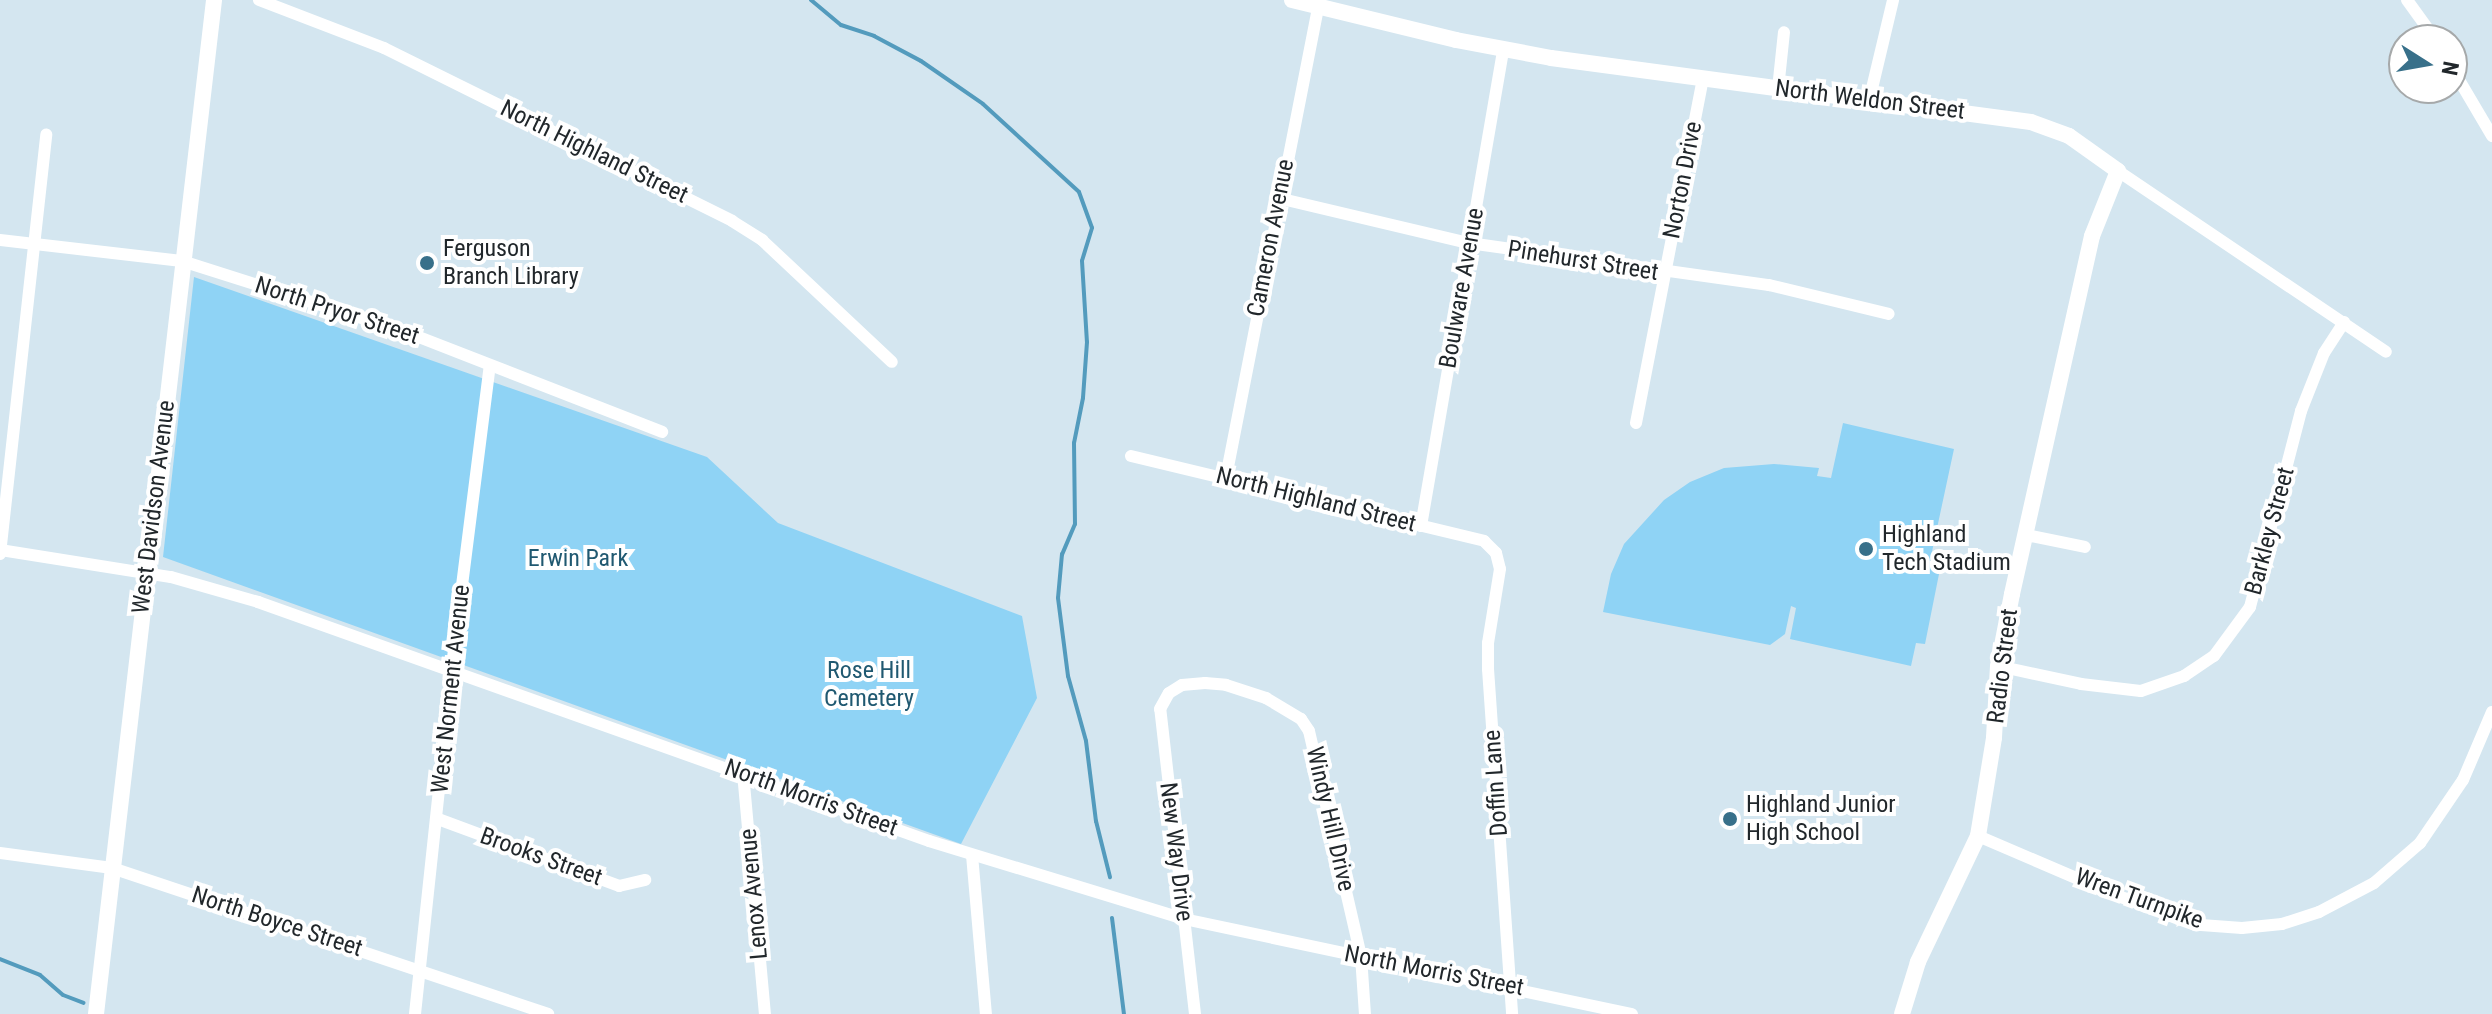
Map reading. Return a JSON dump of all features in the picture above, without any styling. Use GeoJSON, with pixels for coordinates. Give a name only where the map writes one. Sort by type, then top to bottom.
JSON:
{"type":"FeatureCollection","features":[{"type":"Feature","properties":{"kind":"street","name":"West Davidson Avenue"},"geometry":{"type":"LineString","coordinates":[[96,1014],[214,0]]}},
{"type":"Feature","properties":{"kind":"street","name":"North Highland Street"},"geometry":{"type":"LineString","coordinates":[[259,0],[384,48],[732,221],[762,240],[892,362]]}},
{"type":"Feature","properties":{"kind":"street","name":"North Weldon Street"},"geometry":{"type":"LineString","coordinates":[[1292,0],[1318,3],[1503,49],[2031,122],[2069,136],[2386,352]]}},
{"type":"Feature","properties":{"kind":"street"},"geometry":{"type":"LineString","coordinates":[[1869,101],[1893,0]]}},
{"type":"Feature","properties":{"kind":"street"},"geometry":{"type":"LineString","coordinates":[[2407,0],[2424,24]]}},
{"type":"Feature","properties":{"kind":"street","name":"Cameron Avenue"},"geometry":{"type":"LineString","coordinates":[[1226,477],[1318,3]]}},
{"type":"Feature","properties":{"kind":"street"},"geometry":{"type":"LineString","coordinates":[[1778,89],[1784,32]]}},
{"type":"Feature","properties":{"kind":"street","name":"Boulware Avenue"},"geometry":{"type":"LineString","coordinates":[[1421,526],[1503,49]]}},
{"type":"Feature","properties":{"kind":"street","name":"Norton Drive"},"geometry":{"type":"LineString","coordinates":[[1636,423],[1703,79]]}},
{"type":"Feature","properties":{"kind":"street"},"geometry":{"type":"LineString","coordinates":[[2468,95],[2492,136]]}},
{"type":"Feature","properties":{"kind":"street"},"geometry":{"type":"LineString","coordinates":[[0,558],[46,135]]}},
{"type":"Feature","properties":{"kind":"street","name":"Radio Street"},"geometry":{"type":"LineString","coordinates":[[1902,1014],[1918,962],[1978,836],[1994,738],[1998,666],[2092,236],[2118,171]]}},
{"type":"Feature","properties":{"kind":"street","name":"Pinehurst Street"},"geometry":{"type":"LineString","coordinates":[[1278,198],[1469,243],[1769,285],[1889,314]]}},
{"type":"Feature","properties":{"kind":"street","name":"North Pryor Street"},"geometry":{"type":"LineString","coordinates":[[0,240],[182,261],[406,332],[662,432]]}},
{"type":"Feature","properties":{"kind":"street","name":"Barkley Street"},"geometry":{"type":"LineString","coordinates":[[1998,666],[2081,684],[2141,691],[2184,676],[2214,656],[2250,607],[2301,411],[2324,353],[2344,322]]}},
{"type":"Feature","properties":{"kind":"street","name":"West Norment Avenue"},"geometry":{"type":"LineString","coordinates":[[415,1014],[455,671],[456,633],[490,365]]}},
{"type":"Feature","properties":{"kind":"street","name":"North Highland Street"},"geometry":{"type":"LineString","coordinates":[[1131,456],[1484,541],[1496,553]]}},
{"type":"Feature","properties":{"kind":"street"},"geometry":{"type":"LineString","coordinates":[[2026,535],[2085,547]]}},
{"type":"Feature","properties":{"kind":"street","name":"North Morris Street"},"geometry":{"type":"LineString","coordinates":[[0,550],[147,572],[258,602],[972,855],[1184,919],[1632,1014]]}},
{"type":"Feature","properties":{"kind":"street","name":"Doffin Lane"},"geometry":{"type":"LineString","coordinates":[[1496,553],[1500,569],[1488,643],[1488,669],[1512,1014]]}},
{"type":"Feature","properties":{"kind":"street","name":"Windy Hill Drive"},"geometry":{"type":"LineString","coordinates":[[1169,693],[1182,685],[1226,685],[1266,698],[1301,719],[1316,753],[1361,956],[1365,1014]]}},
{"type":"Feature","properties":{"kind":"street","name":"New Way Drive"},"geometry":{"type":"LineString","coordinates":[[1169,693],[1160,709],[1161,737],[1195,1014]]}},
{"type":"Feature","properties":{"kind":"street","name":"Wren Turnpike"},"geometry":{"type":"LineString","coordinates":[[1978,836],[2118,896],[2201,925],[2242,928],[2282,924],[2319,912],[2374,883],[2420,843],[2463,780],[2492,712]]}},
{"type":"Feature","properties":{"kind":"street","name":"Lenox Avenue"},"geometry":{"type":"LineString","coordinates":[[743,773],[765,1014]]}},
{"type":"Feature","properties":{"kind":"street","name":"Brooks Street"},"geometry":{"type":"LineString","coordinates":[[438,819],[619,886],[645,880]]}},
{"type":"Feature","properties":{"kind":"street","name":"North Boyce Street"},"geometry":{"type":"LineString","coordinates":[[0,853],[112,868],[548,1014]]}},
{"type":"Feature","properties":{"kind":"street"},"geometry":{"type":"LineString","coordinates":[[972,855],[986,1014]]}},
{"type":"Feature","properties":{"kind":"green space","name":"Erwin Park"},"geometry":{"type":"Polygon","coordinates":[[[194,277],[707,457],[778,523],[1022,616],[1037,698],[961,844],[163,557],[194,277]]]}},
{"type":"Feature","properties":{"kind":"green space"},"geometry":{"type":"Polygon","coordinates":[[[1843,423],[1954,449],[1930,561],[1941,564],[1925,644],[1916,643],[1911,666],[1790,639],[1796,608],[1791,606],[1785,634],[1770,645],[1603,612],[1611,574],[1624,544],[1664,500],[1690,482],[1724,468],[1774,464],[1819,468],[1817,476],[1831,478],[1843,423]]]}},
{"type":"Feature","properties":{"kind":"waterway"},"geometry":{"type":"LineString","coordinates":[[811,0],[841,25],[874,36],[921,61],[983,104],[1079,192],[1092,228],[1082,261],[1087,342],[1083,398],[1074,443],[1075,524],[1062,554],[1058,598],[1068,676],[1086,741],[1096,821],[1110,877]]}},
{"type":"Feature","properties":{"kind":"waterway"},"geometry":{"type":"LineString","coordinates":[[1112,918],[1124,1014]]}},
{"type":"Feature","properties":{"kind":"waterway"},"geometry":{"type":"LineString","coordinates":[[0,959],[40,975],[63,995],[84,1003]]}},
{"type":"Feature","properties":{"kind":"place","name":"Ferguson Branch Library"},"geometry":{"type":"Point","coordinates":[427,263]}},
{"type":"Feature","properties":{"kind":"place","name":"Highland Tech Stadium"},"geometry":{"type":"Point","coordinates":[1866,549]}},
{"type":"Feature","properties":{"kind":"place","name":"Highland Junior High School"},"geometry":{"type":"Point","coordinates":[1730,819]}},
{"type":"Feature","properties":{"kind":"park label","name":"Rose Hill Cemetery"},"geometry":{"type":"Point","coordinates":[869,685]}}]}
